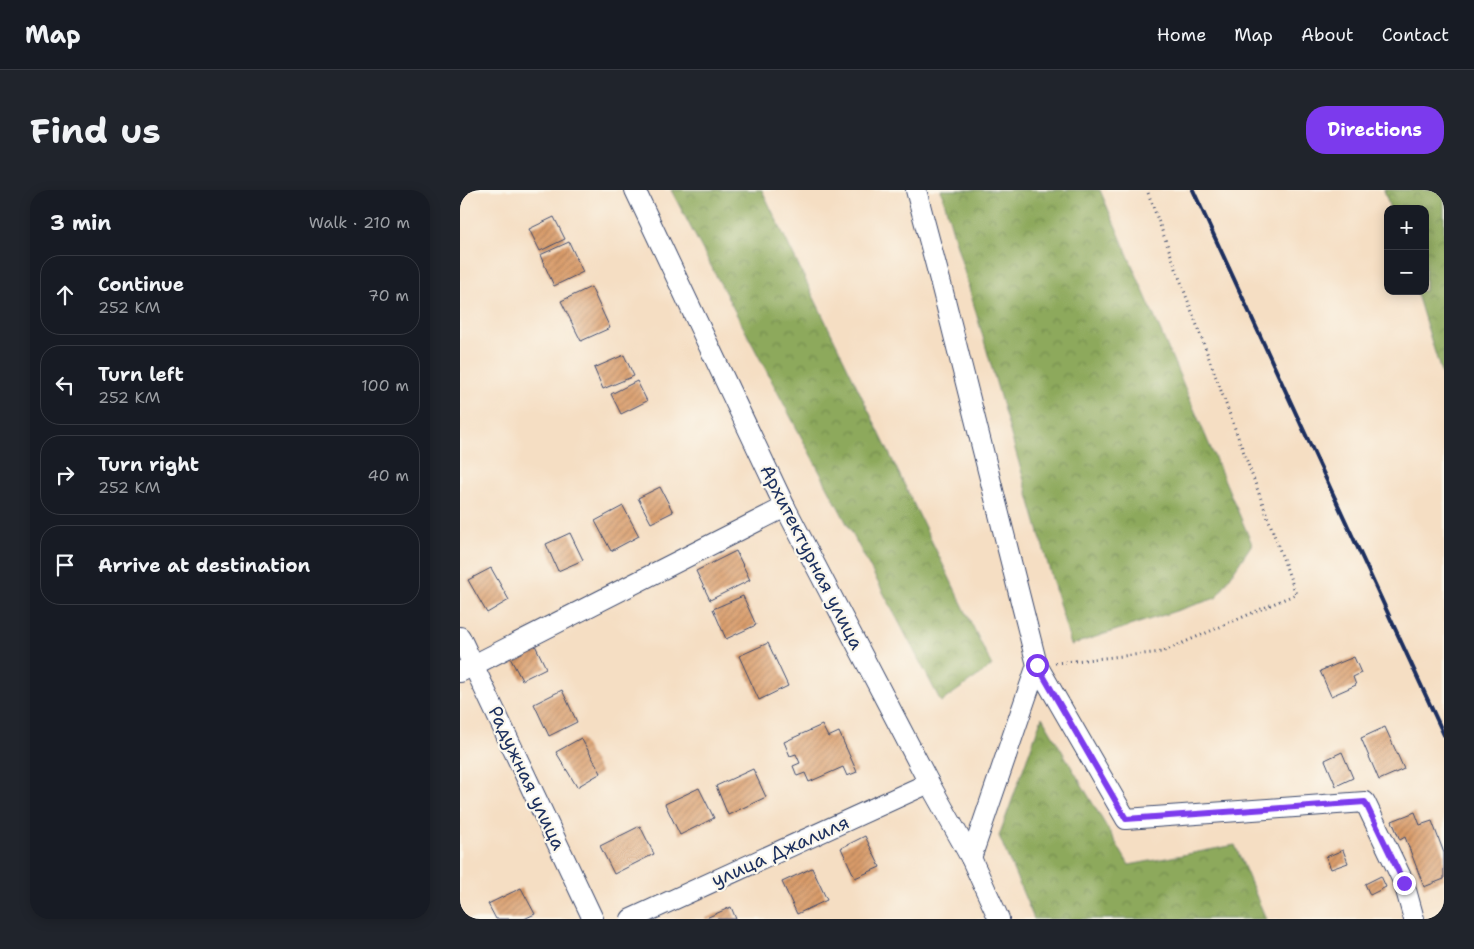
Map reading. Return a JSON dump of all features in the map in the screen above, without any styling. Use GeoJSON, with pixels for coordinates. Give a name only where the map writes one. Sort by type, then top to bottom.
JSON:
{"type":"FeatureCollection","features":[{"type":"Feature","properties":{"kind":"street","name":"Архитектурная улица"},"geometry":{"type":"LineString","coordinates":[[635,190],[785,508],[971,858],[998,919]]}},
{"type":"Feature","properties":{"kind":"street"},"geometry":{"type":"LineString","coordinates":[[916,190],[1037,665],[1126,819],[1365,802],[1404,883],[1414,919]]}},
{"type":"Feature","properties":{"kind":"street"},"geometry":{"type":"LineString","coordinates":[[467,669],[785,508]]}},
{"type":"Feature","properties":{"kind":"street","name":"Радужная улица"},"geometry":{"type":"LineString","coordinates":[[460,636],[467,669],[593,919]]}},
{"type":"Feature","properties":{"kind":"street"},"geometry":{"type":"LineString","coordinates":[[971,858],[1037,665]]}},
{"type":"Feature","properties":{"kind":"street","name":"улица Джалиля"},"geometry":{"type":"LineString","coordinates":[[631,919],[930,783]]}},
{"type":"Feature","properties":{"kind":"path"},"geometry":{"type":"LineString","coordinates":[[1037,665],[1162,652],[1296,594],[1148,190]]}},
{"type":"Feature","properties":{"kind":"green space"},"geometry":{"type":"Polygon","coordinates":[[[671,190],[762,190],[992,666],[941,702],[671,190]]]}},
{"type":"Feature","properties":{"kind":"green space"},"geometry":{"type":"Polygon","coordinates":[[[941,190],[1100,190],[1252,544],[1216,598],[1071,645],[941,190]]]}},
{"type":"Feature","properties":{"kind":"green space"},"geometry":{"type":"Polygon","coordinates":[[[1384,190],[1444,190],[1444,382],[1417,295],[1429,295],[1429,205],[1389,205],[1384,190]]]}},
{"type":"Feature","properties":{"kind":"green space"},"geometry":{"type":"Polygon","coordinates":[[[1042,717],[1129,865],[1235,845],[1266,919],[1034,919],[999,836],[1042,717]]]}},
{"type":"Feature","properties":{"kind":"building"},"geometry":{"type":"Polygon","coordinates":[[[554,217],[565,239],[540,251],[529,229],[554,217]]]}},
{"type":"Feature","properties":{"kind":"building"},"geometry":{"type":"Polygon","coordinates":[[[569,242],[583,272],[554,286],[540,255],[569,242]]]}},
{"type":"Feature","properties":{"kind":"building"},"geometry":{"type":"Polygon","coordinates":[[[591,287],[610,328],[581,341],[561,301],[591,287]]]}},
{"type":"Feature","properties":{"kind":"building"},"geometry":{"type":"Polygon","coordinates":[[[624,355],[634,376],[603,389],[594,368],[624,355]]]}},
{"type":"Feature","properties":{"kind":"building"},"geometry":{"type":"Polygon","coordinates":[[[637,381],[647,401],[621,414],[611,394],[637,381]]]}},
{"type":"Feature","properties":{"kind":"building"},"geometry":{"type":"Polygon","coordinates":[[[660,487],[673,512],[651,523],[638,498],[660,487]]]}},
{"type":"Feature","properties":{"kind":"building"},"geometry":{"type":"Polygon","coordinates":[[[623,506],[639,536],[611,551],[595,521],[623,506]]]}},
{"type":"Feature","properties":{"kind":"building"},"geometry":{"type":"Polygon","coordinates":[[[570,533],[583,560],[558,571],[546,544],[570,533]]]}},
{"type":"Feature","properties":{"kind":"building"},"geometry":{"type":"Polygon","coordinates":[[[736,551],[750,580],[710,600],[696,571],[736,551]]]}},
{"type":"Feature","properties":{"kind":"building"},"geometry":{"type":"Polygon","coordinates":[[[491,568],[509,600],[487,613],[468,580],[491,568]]]}},
{"type":"Feature","properties":{"kind":"building"},"geometry":{"type":"Polygon","coordinates":[[[743,596],[756,625],[726,639],[713,609],[743,596]]]}},
{"type":"Feature","properties":{"kind":"building"},"geometry":{"type":"Polygon","coordinates":[[[534,643],[546,668],[522,680],[509,656],[534,643]]]}},
{"type":"Feature","properties":{"kind":"building"},"geometry":{"type":"Polygon","coordinates":[[[768,643],[788,686],[759,700],[739,656],[768,643]]]}},
{"type":"Feature","properties":{"kind":"building"},"geometry":{"type":"Polygon","coordinates":[[[1354,657],[1361,673],[1353,677],[1356,685],[1331,696],[1320,671],[1354,657]]]}},
{"type":"Feature","properties":{"kind":"building"},"geometry":{"type":"Polygon","coordinates":[[[562,690],[577,722],[549,736],[534,704],[562,690]]]}},
{"type":"Feature","properties":{"kind":"building"},"geometry":{"type":"Polygon","coordinates":[[[822,725],[828,737],[839,732],[857,772],[847,776],[843,767],[809,782],[805,773],[797,776],[793,766],[800,763],[796,754],[790,756],[784,742],[822,725]]]}},
{"type":"Feature","properties":{"kind":"building"},"geometry":{"type":"Polygon","coordinates":[[[1385,727],[1404,769],[1379,780],[1361,738],[1385,727]]]}},
{"type":"Feature","properties":{"kind":"building"},"geometry":{"type":"Polygon","coordinates":[[[581,738],[601,773],[577,787],[556,752],[581,738]]]}},
{"type":"Feature","properties":{"kind":"building"},"geometry":{"type":"Polygon","coordinates":[[[1342,752],[1353,778],[1336,786],[1325,760],[1342,752]]]}},
{"type":"Feature","properties":{"kind":"building"},"geometry":{"type":"Polygon","coordinates":[[[753,769],[766,797],[728,815],[716,786],[753,769]]]}},
{"type":"Feature","properties":{"kind":"building"},"geometry":{"type":"Polygon","coordinates":[[[699,788],[714,818],[680,835],[665,804],[699,788]]]}},
{"type":"Feature","properties":{"kind":"building"},"geometry":{"type":"Polygon","coordinates":[[[1415,812],[1420,825],[1432,821],[1444,853],[1444,879],[1424,887],[1405,837],[1400,840],[1392,821],[1415,812]]]}},
{"type":"Feature","properties":{"kind":"building"},"geometry":{"type":"Polygon","coordinates":[[[640,826],[654,854],[614,874],[600,846],[640,826]]]}},
{"type":"Feature","properties":{"kind":"building"},"geometry":{"type":"Polygon","coordinates":[[[865,836],[880,867],[855,878],[841,848],[865,836]]]}},
{"type":"Feature","properties":{"kind":"building"},"geometry":{"type":"Polygon","coordinates":[[[1343,850],[1348,863],[1331,869],[1326,857],[1343,850]]]}},
{"type":"Feature","properties":{"kind":"building"},"geometry":{"type":"Polygon","coordinates":[[[812,868],[827,900],[797,914],[782,882],[812,868]]]}},
{"type":"Feature","properties":{"kind":"building"},"geometry":{"type":"Polygon","coordinates":[[[1381,876],[1386,887],[1370,895],[1365,884],[1381,876]]]}},
{"type":"Feature","properties":{"kind":"building"},"geometry":{"type":"Polygon","coordinates":[[[521,888],[535,914],[524,919],[496,919],[488,904],[521,888]]]}},
{"type":"Feature","properties":{"kind":"building"},"geometry":{"type":"Polygon","coordinates":[[[731,907],[736,919],[704,919],[731,907]]]}},
{"type":"Feature","properties":{"kind":"railway"},"geometry":{"type":"LineString","coordinates":[[1193,190],[1444,735]]}},
{"type":"Feature","properties":{"kind":"route"},"geometry":{"type":"LineString","coordinates":[[1037,665],[1126,819],[1365,802],[1404,883]]}}]}
